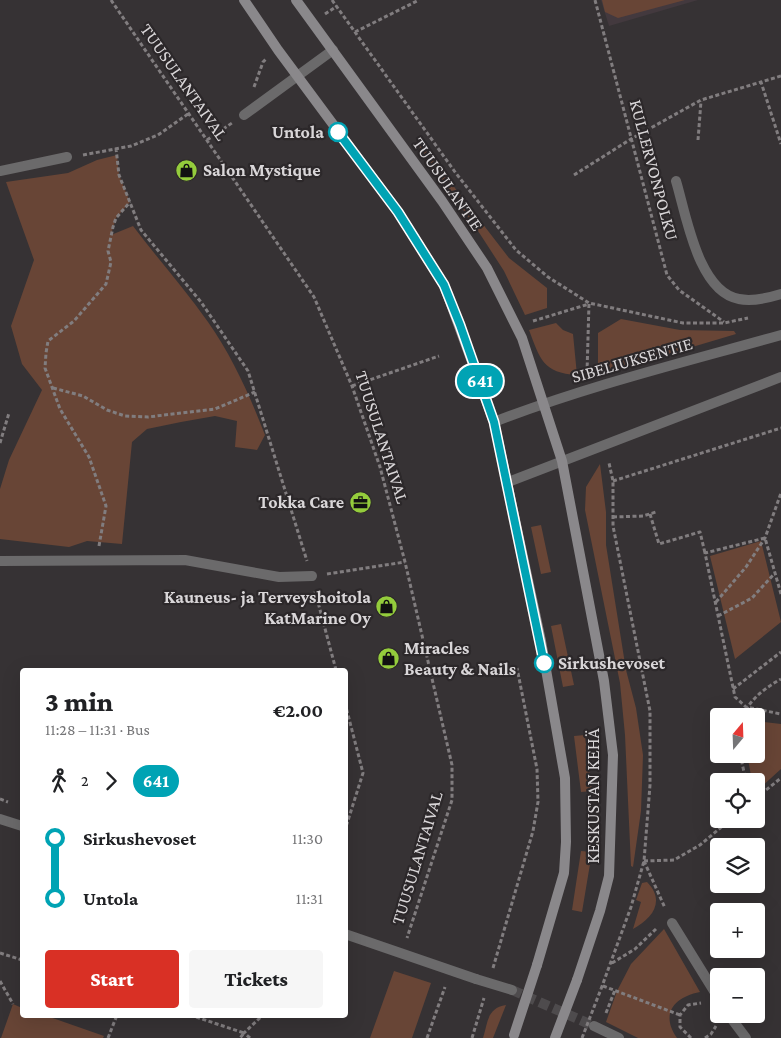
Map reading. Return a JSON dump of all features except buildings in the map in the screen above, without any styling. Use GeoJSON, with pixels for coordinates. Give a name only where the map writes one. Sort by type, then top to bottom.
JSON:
{"type":"FeatureCollection","features":[{"type":"Feature","properties":{"kind":"main road"},"geometry":{"type":"LineString","coordinates":[[244,0],[278,50],[398,212],[444,285],[494,422]]}},
{"type":"Feature","properties":{"kind":"main road","name":"TUUSULANTIE"},"geometry":{"type":"LineString","coordinates":[[296,0],[465,234],[487,268],[522,338],[544,403]]}},
{"type":"Feature","properties":{"kind":"main road","name":"KESKUSTAN KEHÄ"},"geometry":{"type":"LineString","coordinates":[[544,403],[562,461],[604,681],[613,755],[609,876],[600,911],[555,1038]]}},
{"type":"Feature","properties":{"kind":"main road","name":"KESKUSTAN KEHÄ"},"geometry":{"type":"LineString","coordinates":[[494,422],[541,641],[565,778],[566,842],[564,873],[537,965],[513,1036]]}},
{"type":"Feature","properties":{"kind":"street"},"geometry":{"type":"LineString","coordinates":[[244,115],[333,50]]}},
{"type":"Feature","properties":{"kind":"street"},"geometry":{"type":"LineString","coordinates":[[0,171],[67,158]]}},
{"type":"Feature","properties":{"kind":"street"},"geometry":{"type":"LineString","coordinates":[[676,181],[702,267],[712,281],[723,292],[738,299],[762,299],[781,294]]}},
{"type":"Feature","properties":{"kind":"street","name":"SIBELIUKSENTIE"},"geometry":{"type":"LineString","coordinates":[[494,422],[544,403],[781,335]]}},
{"type":"Feature","properties":{"kind":"street"},"geometry":{"type":"LineString","coordinates":[[508,482],[781,377]]}},
{"type":"Feature","properties":{"kind":"street"},"geometry":{"type":"LineString","coordinates":[[0,560],[184,560],[279,577],[312,576]]}},
{"type":"Feature","properties":{"kind":"street"},"geometry":{"type":"LineString","coordinates":[[0,819],[20,825]]}},
{"type":"Feature","properties":{"kind":"street"},"geometry":{"type":"LineString","coordinates":[[672,923],[710,984]]}},
{"type":"Feature","properties":{"kind":"street"},"geometry":{"type":"LineString","coordinates":[[348,935],[512,990]]}},
{"type":"Feature","properties":{"kind":"street"},"geometry":{"type":"LineString","coordinates":[[734,1023],[746,1038]]}},
{"type":"Feature","properties":{"kind":"street"},"geometry":{"type":"LineString","coordinates":[[598,1028],[619,1038]]}},
{"type":"Feature","properties":{"kind":"path","name":"TUUSULANTAIVAL"},"geometry":{"type":"LineString","coordinates":[[110,0],[314,297],[352,386],[380,467],[405,562],[452,765],[452,800],[407,938]]}},
{"type":"Feature","properties":{"kind":"path"},"geometry":{"type":"LineString","coordinates":[[332,0],[455,172],[516,250],[548,277],[589,303],[683,323],[724,323],[751,318]]}},
{"type":"Feature","properties":{"kind":"path"},"geometry":{"type":"LineString","coordinates":[[355,32],[419,0]]}},
{"type":"Feature","properties":{"kind":"path","name":"KULLERVONPOLKU"},"geometry":{"type":"LineString","coordinates":[[595,0],[667,275],[679,290],[724,323]]}},
{"type":"Feature","properties":{"kind":"path"},"geometry":{"type":"LineString","coordinates":[[313,23],[337,6]]}},
{"type":"Feature","properties":{"kind":"path"},"geometry":{"type":"LineString","coordinates":[[207,140],[244,115],[262,62],[278,50]]}},
{"type":"Feature","properties":{"kind":"path"},"geometry":{"type":"LineString","coordinates":[[574,175],[631,139],[701,100],[781,76]]}},
{"type":"Feature","properties":{"kind":"path"},"geometry":{"type":"LineString","coordinates":[[761,82],[781,142]]}},
{"type":"Feature","properties":{"kind":"path"},"geometry":{"type":"LineString","coordinates":[[698,140],[701,100]]}},
{"type":"Feature","properties":{"kind":"path"},"geometry":{"type":"LineString","coordinates":[[67,158],[132,146],[158,135],[188,114]]}},
{"type":"Feature","properties":{"kind":"path"},"geometry":{"type":"LineString","coordinates":[[116,148],[119,175],[141,230],[201,302],[248,371],[312,576],[335,668]]}},
{"type":"Feature","properties":{"kind":"path"},"geometry":{"type":"LineString","coordinates":[[97,561],[106,506],[89,457],[60,410],[45,368],[48,341],[74,320],[106,284],[111,262],[108,251],[113,227],[116,218],[130,202]]}},
{"type":"Feature","properties":{"kind":"path"},"geometry":{"type":"LineString","coordinates":[[528,322],[589,303]]}},
{"type":"Feature","properties":{"kind":"path"},"geometry":{"type":"LineString","coordinates":[[587,373],[589,303]]}},
{"type":"Feature","properties":{"kind":"path"},"geometry":{"type":"LineString","coordinates":[[352,386],[439,356]]}},
{"type":"Feature","properties":{"kind":"path"},"geometry":{"type":"LineString","coordinates":[[53,388],[83,396],[107,410],[125,416],[148,417],[215,409],[256,392]]}},
{"type":"Feature","properties":{"kind":"path"},"geometry":{"type":"LineString","coordinates":[[0,444],[10,413]]}},
{"type":"Feature","properties":{"kind":"path"},"geometry":{"type":"LineString","coordinates":[[613,481],[781,428]]}},
{"type":"Feature","properties":{"kind":"path"},"geometry":{"type":"LineString","coordinates":[[582,1038],[611,964],[644,861],[650,785],[650,711],[613,526],[613,481],[609,463]]}},
{"type":"Feature","properties":{"kind":"path"},"geometry":{"type":"LineString","coordinates":[[716,602],[746,566],[765,538],[781,493]]}},
{"type":"Feature","properties":{"kind":"path"},"geometry":{"type":"LineString","coordinates":[[613,517],[643,516],[656,512]]}},
{"type":"Feature","properties":{"kind":"path"},"geometry":{"type":"LineString","coordinates":[[650,514],[659,544],[700,532],[735,698],[746,708],[756,696],[781,679]]}},
{"type":"Feature","properties":{"kind":"path"},"geometry":{"type":"LineString","coordinates":[[705,553],[765,538]]}},
{"type":"Feature","properties":{"kind":"path"},"geometry":{"type":"LineString","coordinates":[[765,538],[781,594]]}},
{"type":"Feature","properties":{"kind":"path"},"geometry":{"type":"LineString","coordinates":[[312,576],[405,562]]}},
{"type":"Feature","properties":{"kind":"path"},"geometry":{"type":"LineString","coordinates":[[718,616],[752,598],[775,573]]}},
{"type":"Feature","properties":{"kind":"path"},"geometry":{"type":"LineString","coordinates":[[734,689],[781,652]]}},
{"type":"Feature","properties":{"kind":"path"},"geometry":{"type":"LineString","coordinates":[[472,1038],[533,831],[538,802],[537,769],[517,668]]}},
{"type":"Feature","properties":{"kind":"path"},"geometry":{"type":"LineString","coordinates":[[765,711],[781,714]]}},
{"type":"Feature","properties":{"kind":"path"},"geometry":{"type":"LineString","coordinates":[[348,714],[364,773],[348,821]]}},
{"type":"Feature","properties":{"kind":"path"},"geometry":{"type":"LineString","coordinates":[[765,791],[781,778]]}},
{"type":"Feature","properties":{"kind":"path"},"geometry":{"type":"LineString","coordinates":[[644,861],[674,860],[700,845],[720,828]]}},
{"type":"Feature","properties":{"kind":"path"},"geometry":{"type":"LineString","coordinates":[[644,861],[672,923]]}},
{"type":"Feature","properties":{"kind":"path"},"geometry":{"type":"LineString","coordinates":[[611,964],[635,949],[655,931],[667,913]]}},
{"type":"Feature","properties":{"kind":"path"},"geometry":{"type":"LineString","coordinates":[[6,955],[8,949]]}},
{"type":"Feature","properties":{"kind":"path"},"geometry":{"type":"LineString","coordinates":[[0,953],[20,959]]}},
{"type":"Feature","properties":{"kind":"path"},"geometry":{"type":"LineString","coordinates":[[0,981],[13,1004]]}},
{"type":"Feature","properties":{"kind":"path"},"geometry":{"type":"LineString","coordinates":[[427,1038],[444,987],[452,990]]}},
{"type":"Feature","properties":{"kind":"path"},"geometry":{"type":"LineString","coordinates":[[602,988],[615,990],[680,1015]]}},
{"type":"Feature","properties":{"kind":"path"},"geometry":{"type":"LineString","coordinates":[[598,1028],[615,990]]}},
{"type":"Feature","properties":{"kind":"path"},"geometry":{"type":"LineString","coordinates":[[476,998],[484,1001]]}},
{"type":"Feature","properties":{"kind":"path"},"geometry":{"type":"LineString","coordinates":[[691,1038],[680,1027],[680,1015],[688,1005],[694,1003],[706,1004]]}},
{"type":"Feature","properties":{"kind":"path"},"geometry":{"type":"LineString","coordinates":[[108,1038],[116,1018]]}},
{"type":"Feature","properties":{"kind":"path"},"geometry":{"type":"LineString","coordinates":[[199,1018],[244,1033],[250,1038]]}},
{"type":"Feature","properties":{"kind":"path"},"geometry":{"type":"LineString","coordinates":[[240,1038],[260,1018]]}},
{"type":"Feature","properties":{"kind":"path"},"geometry":{"type":"LineString","coordinates":[[705,1038],[715,1030]]}},
{"type":"Feature","properties":{"kind":"shaded area"},"geometry":{"type":"Polygon","coordinates":[[[601,0],[698,0],[609,26],[601,0]]]}},
{"type":"Feature","properties":{"kind":"shaded area"},"geometry":{"type":"Polygon","coordinates":[[[602,0],[685,0],[618,18],[605,12],[602,0]]]}},
{"type":"Feature","properties":{"kind":"shaded area"},"geometry":{"type":"Polygon","coordinates":[[[421,144],[509,258],[547,288],[547,308],[525,315],[504,271],[419,146],[421,144]]]}},
{"type":"Feature","properties":{"kind":"shaded area"},"geometry":{"type":"Polygon","coordinates":[[[117,155],[119,175],[130,202],[116,218],[111,235],[133,226],[190,298],[217,335],[233,362],[265,435],[257,450],[235,447],[237,421],[215,416],[147,429],[132,442],[122,544],[87,541],[69,547],[0,539],[0,489],[9,460],[42,390],[22,364],[11,326],[34,260],[6,182],[68,173],[97,160],[117,155]]]}},
{"type":"Feature","properties":{"kind":"shaded area"},"geometry":{"type":"Polygon","coordinates":[[[621,319],[680,330],[734,331],[736,334],[625,367],[598,373],[598,333],[621,319]]]}},
{"type":"Feature","properties":{"kind":"shaded area"},"geometry":{"type":"Polygon","coordinates":[[[556,323],[563,330],[573,334],[577,375],[566,374],[550,368],[544,363],[536,349],[529,330],[556,323]]]}},
{"type":"Feature","properties":{"kind":"shaded area"},"geometry":{"type":"Polygon","coordinates":[[[600,464],[606,512],[606,545],[626,670],[636,708],[643,755],[641,811],[633,867],[631,866],[625,735],[620,683],[585,510],[586,487],[600,464]]]}},
{"type":"Feature","properties":{"kind":"shaded area"},"geometry":{"type":"Polygon","coordinates":[[[541,525],[551,572],[541,574],[531,527],[541,525]]]}},
{"type":"Feature","properties":{"kind":"shaded area"},"geometry":{"type":"Polygon","coordinates":[[[761,541],[781,622],[735,659],[710,556],[761,541]]]}},
{"type":"Feature","properties":{"kind":"shaded area"},"geometry":{"type":"Polygon","coordinates":[[[561,624],[574,685],[563,687],[551,626],[561,624]]]}},
{"type":"Feature","properties":{"kind":"shaded area"},"geometry":{"type":"Polygon","coordinates":[[[765,722],[781,724],[781,769],[765,784],[765,773],[751,773],[749,763],[765,763],[765,722]]]}},
{"type":"Feature","properties":{"kind":"shaded area"},"geometry":{"type":"Polygon","coordinates":[[[585,735],[592,791],[581,792],[574,736],[585,735]]]}},
{"type":"Feature","properties":{"kind":"shaded area"},"geometry":{"type":"Polygon","coordinates":[[[581,851],[592,852],[582,912],[572,910],[581,851]]]}},
{"type":"Feature","properties":{"kind":"shaded area"},"geometry":{"type":"Polygon","coordinates":[[[647,882],[656,896],[656,903],[651,915],[633,929],[641,902],[636,900],[642,883],[647,882]]]}},
{"type":"Feature","properties":{"kind":"shaded area"},"geometry":{"type":"Polygon","coordinates":[[[664,929],[700,992],[683,998],[672,1008],[670,1021],[677,1038],[638,1038],[606,1022],[617,991],[631,964],[664,929]]]}},
{"type":"Feature","properties":{"kind":"shaded area"},"geometry":{"type":"Polygon","coordinates":[[[394,971],[431,983],[412,1038],[370,1038],[394,971]]]}},
{"type":"Feature","properties":{"kind":"shaded area"},"geometry":{"type":"Polygon","coordinates":[[[13,1004],[20,1007],[20,1018],[53,1018],[104,1036],[103,1038],[1,1038],[13,1004]]]}},
{"type":"Feature","properties":{"kind":"shaded area"},"geometry":{"type":"Polygon","coordinates":[[[506,1005],[493,1038],[483,1038],[489,1017],[495,1009],[506,1005]]]}},
{"type":"Feature","properties":{"kind":"tunnel"},"geometry":{"type":"LineString","coordinates":[[512,990],[594,1026]]}},
{"type":"Feature","properties":{"kind":"bus line","name":"641"},"geometry":{"type":"LineString","coordinates":[[338,132],[398,212],[444,285],[460,325],[494,422],[541,641],[544,663]]}},
{"type":"Feature","properties":{"kind":"place","name":"Untola"},"geometry":{"type":"Point","coordinates":[338,132]}},
{"type":"Feature","properties":{"kind":"place","name":"Salon Mystique"},"geometry":{"type":"Point","coordinates":[187,170]}},
{"type":"Feature","properties":{"kind":"place","name":"Tokka Care"},"geometry":{"type":"Point","coordinates":[360,502]}},
{"type":"Feature","properties":{"kind":"place","name":"Kauneus- ja Terveyshoitola KatMarine Oy"},"geometry":{"type":"Point","coordinates":[387,607]}},
{"type":"Feature","properties":{"kind":"place","name":"Miracles Beauty & Nails"},"geometry":{"type":"Point","coordinates":[388,658]}},
{"type":"Feature","properties":{"kind":"place","name":"Sirkushevoset"},"geometry":{"type":"Point","coordinates":[544,663]}}]}
